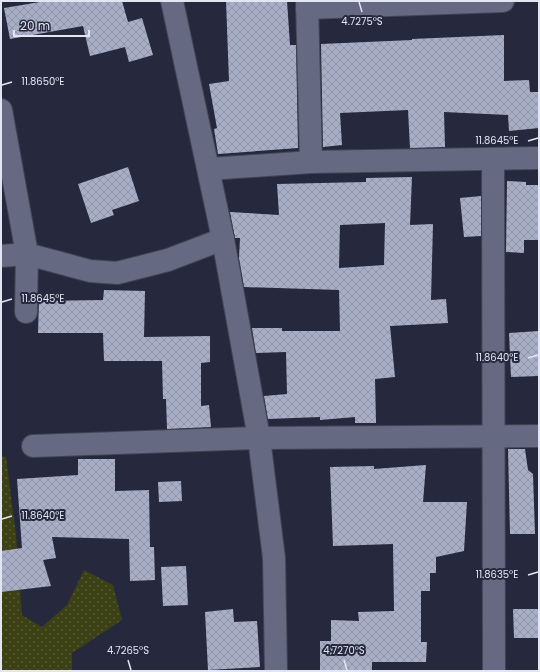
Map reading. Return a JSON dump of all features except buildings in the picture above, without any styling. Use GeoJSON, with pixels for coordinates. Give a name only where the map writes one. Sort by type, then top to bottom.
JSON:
{"type":"FeatureCollection","features":[{"type":"Feature","properties":{"kind":"street"},"geometry":{"type":"LineString","coordinates":[[172,1],[223,239],[259,438],[274,558],[276,671]]}},
{"type":"Feature","properties":{"kind":"street"},"geometry":{"type":"LineString","coordinates":[[311,162],[307,4],[503,1]]}},
{"type":"Feature","properties":{"kind":"street"},"geometry":{"type":"LineString","coordinates":[[1,110],[27,254],[26,312]]}},
{"type":"Feature","properties":{"kind":"street"},"geometry":{"type":"LineString","coordinates":[[208,169],[311,162],[539,158]]}},
{"type":"Feature","properties":{"kind":"street"},"geometry":{"type":"LineString","coordinates":[[493,159],[494,671]]}},
{"type":"Feature","properties":{"kind":"street"},"geometry":{"type":"LineString","coordinates":[[1,256],[27,254],[90,271],[117,273],[168,260],[223,239]]}},
{"type":"Feature","properties":{"kind":"street"},"geometry":{"type":"LineString","coordinates":[[33,446],[259,438],[539,436]]}},
{"type":"Feature","properties":{"kind":"green space"},"geometry":{"type":"Polygon","coordinates":[[[1,456],[6,457],[16,535],[22,615],[42,627],[67,605],[84,570],[113,585],[122,620],[72,653],[72,671],[1,671],[1,456]]]}}]}
